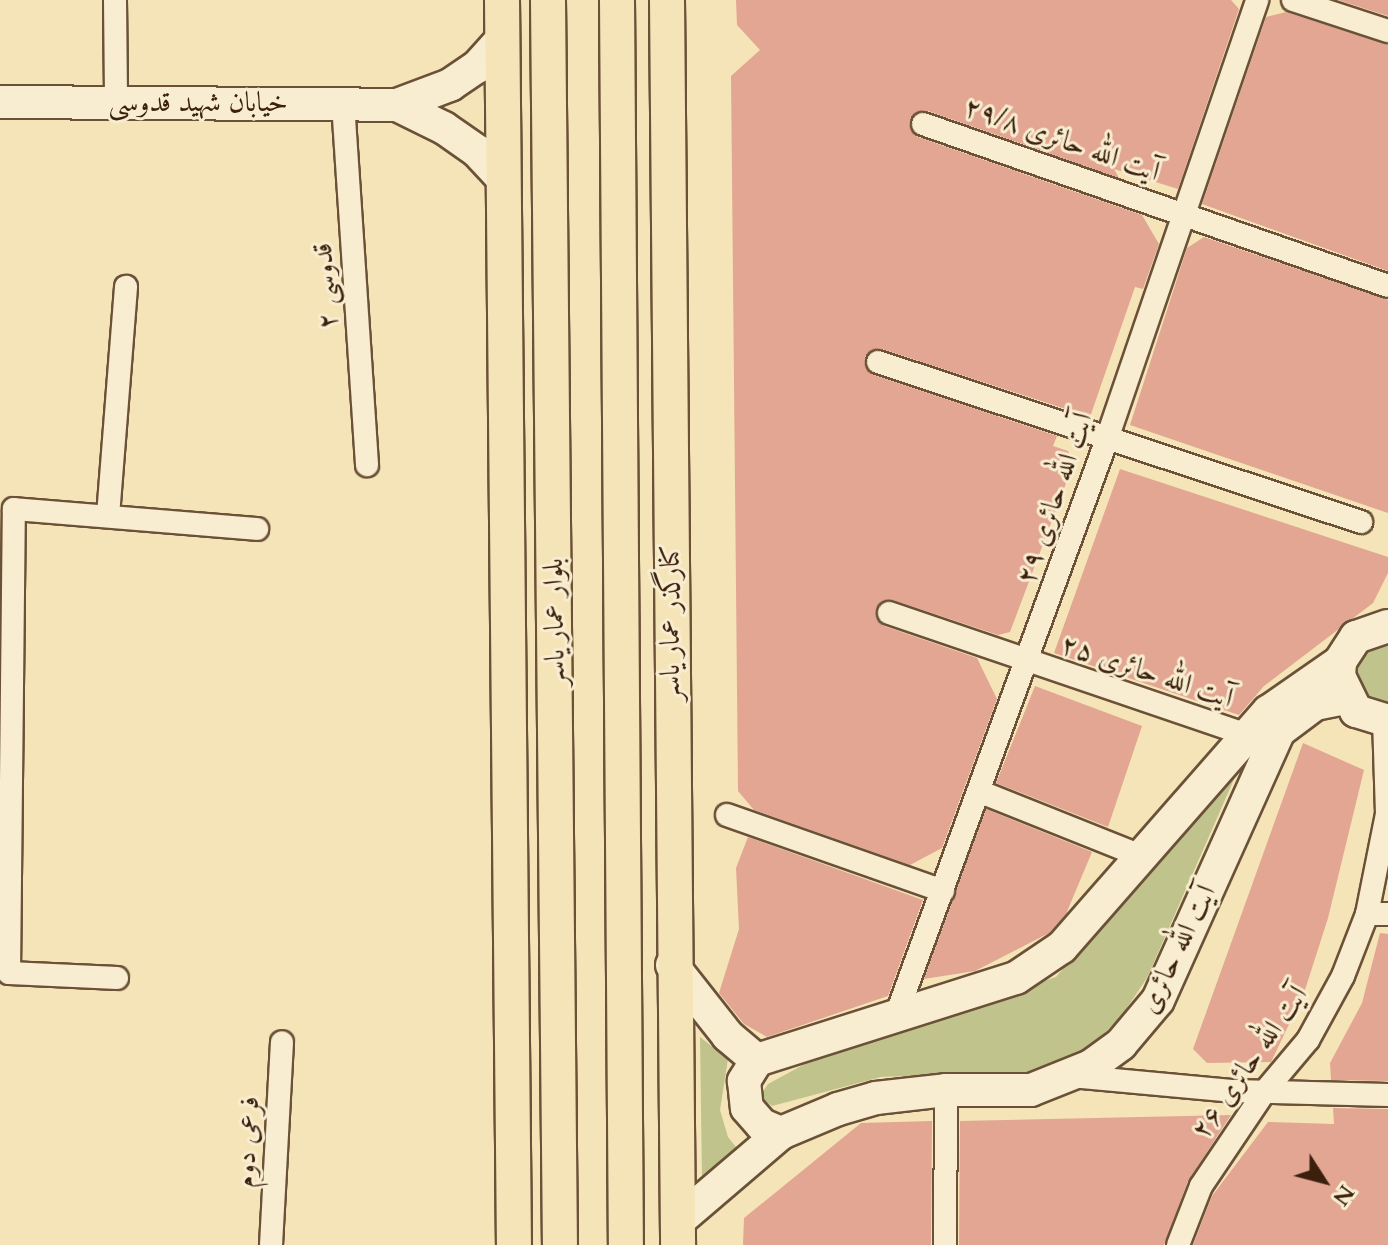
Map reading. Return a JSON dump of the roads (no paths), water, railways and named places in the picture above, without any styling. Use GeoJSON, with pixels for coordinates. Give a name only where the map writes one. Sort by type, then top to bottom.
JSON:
{"type":"FeatureCollection","features":[{"type":"Feature","properties":{"kind":"main road"},"geometry":{"type":"LineString","coordinates":[[502,0],[514,1245]]}},
{"type":"Feature","properties":{"kind":"main road","name":"بلوار عمار یاسر"},"geometry":{"type":"LineString","coordinates":[[548,0],[560,1245]]}},
{"type":"Feature","properties":{"kind":"main road"},"geometry":{"type":"LineString","coordinates":[[617,0],[626,1245]]}},
{"type":"Feature","properties":{"kind":"main road","name":"کنارگذر عمار یاسر"},"geometry":{"type":"LineString","coordinates":[[667,0],[672,965],[678,1233]]}},
{"type":"Feature","properties":{"kind":"main road"},"geometry":{"type":"LineString","coordinates":[[397,105],[450,85],[477,67],[502,39]]}},
{"type":"Feature","properties":{"kind":"main road","name":"خیابان شهید قدوسی"},"geometry":{"type":"LineString","coordinates":[[0,102],[397,105]]}},
{"type":"Feature","properties":{"kind":"main road"},"geometry":{"type":"LineString","coordinates":[[397,105],[444,128],[477,151],[503,179]]}},
{"type":"Feature","properties":{"kind":"main road"},"geometry":{"type":"LineString","coordinates":[[781,1133],[762,1125],[747,1108],[744,1081],[757,1060],[897,1013],[1016,978],[1062,947],[1268,712],[1340,662],[1356,637],[1386,625]]}},
{"type":"Feature","properties":{"kind":"main road"},"geometry":{"type":"LineString","coordinates":[[1340,662],[1346,698],[1365,716],[1386,721]]}},
{"type":"Feature","properties":{"kind":"main road","name":"آیت الله حائری"},"geometry":{"type":"LineString","coordinates":[[678,1233],[781,1133],[876,1098],[946,1090],[1031,1090],[1071,1076],[1121,1044],[1158,1000],[1279,731],[1315,704],[1346,698]]}},
{"type":"Feature","properties":{"kind":"main road"},"geometry":{"type":"LineString","coordinates":[[672,965],[728,1036],[757,1060]]}},
{"type":"Feature","properties":{"kind":"street"},"geometry":{"type":"LineString","coordinates":[[115,0],[116,102]]}},
{"type":"Feature","properties":{"kind":"street","name":"آیت الله حائری ۲۹"},"geometry":{"type":"LineString","coordinates":[[897,1013],[981,792],[1107,439],[1257,0]]}},
{"type":"Feature","properties":{"kind":"street"},"geometry":{"type":"LineString","coordinates":[[1293,0],[1388,31]]}},
{"type":"Feature","properties":{"kind":"street","name":"قدوسی ۲"},"geometry":{"type":"LineString","coordinates":[[343,103],[367,465]]}},
{"type":"Feature","properties":{"kind":"street","name":"آیت الله حائری ۲۹/۸"},"geometry":{"type":"LineString","coordinates":[[923,124],[1183,211],[1388,286]]}},
{"type":"Feature","properties":{"kind":"street"},"geometry":{"type":"LineString","coordinates":[[108,516],[126,287]]}},
{"type":"Feature","properties":{"kind":"street"},"geometry":{"type":"LineString","coordinates":[[878,362],[1361,522]]}},
{"type":"Feature","properties":{"kind":"street"},"geometry":{"type":"LineString","coordinates":[[117,978],[5,972],[6,733],[14,509],[257,529]]}},
{"type":"Feature","properties":{"kind":"street","name":"آیت الله حائری ۲۵"},"geometry":{"type":"LineString","coordinates":[[889,613],[1027,663],[1248,735]]}},
{"type":"Feature","properties":{"kind":"street","name":"آیت الله حائری ۲۶"},"geometry":{"type":"LineString","coordinates":[[1178,1245],[1201,1186],[1265,1091],[1308,1040],[1377,914],[1387,814],[1386,721]]}},
{"type":"Feature","properties":{"kind":"street"},"geometry":{"type":"LineString","coordinates":[[981,792],[1141,856]]}},
{"type":"Feature","properties":{"kind":"street"},"geometry":{"type":"LineString","coordinates":[[727,815],[943,891]]}},
{"type":"Feature","properties":{"kind":"street","name":"فرعی دوم"},"geometry":{"type":"LineString","coordinates":[[271,1245],[282,1042]]}},
{"type":"Feature","properties":{"kind":"street"},"geometry":{"type":"LineString","coordinates":[[1071,1076],[1265,1091],[1388,1095]]}},
{"type":"Feature","properties":{"kind":"street"},"geometry":{"type":"LineString","coordinates":[[945,1245],[946,1090]]}}]}
